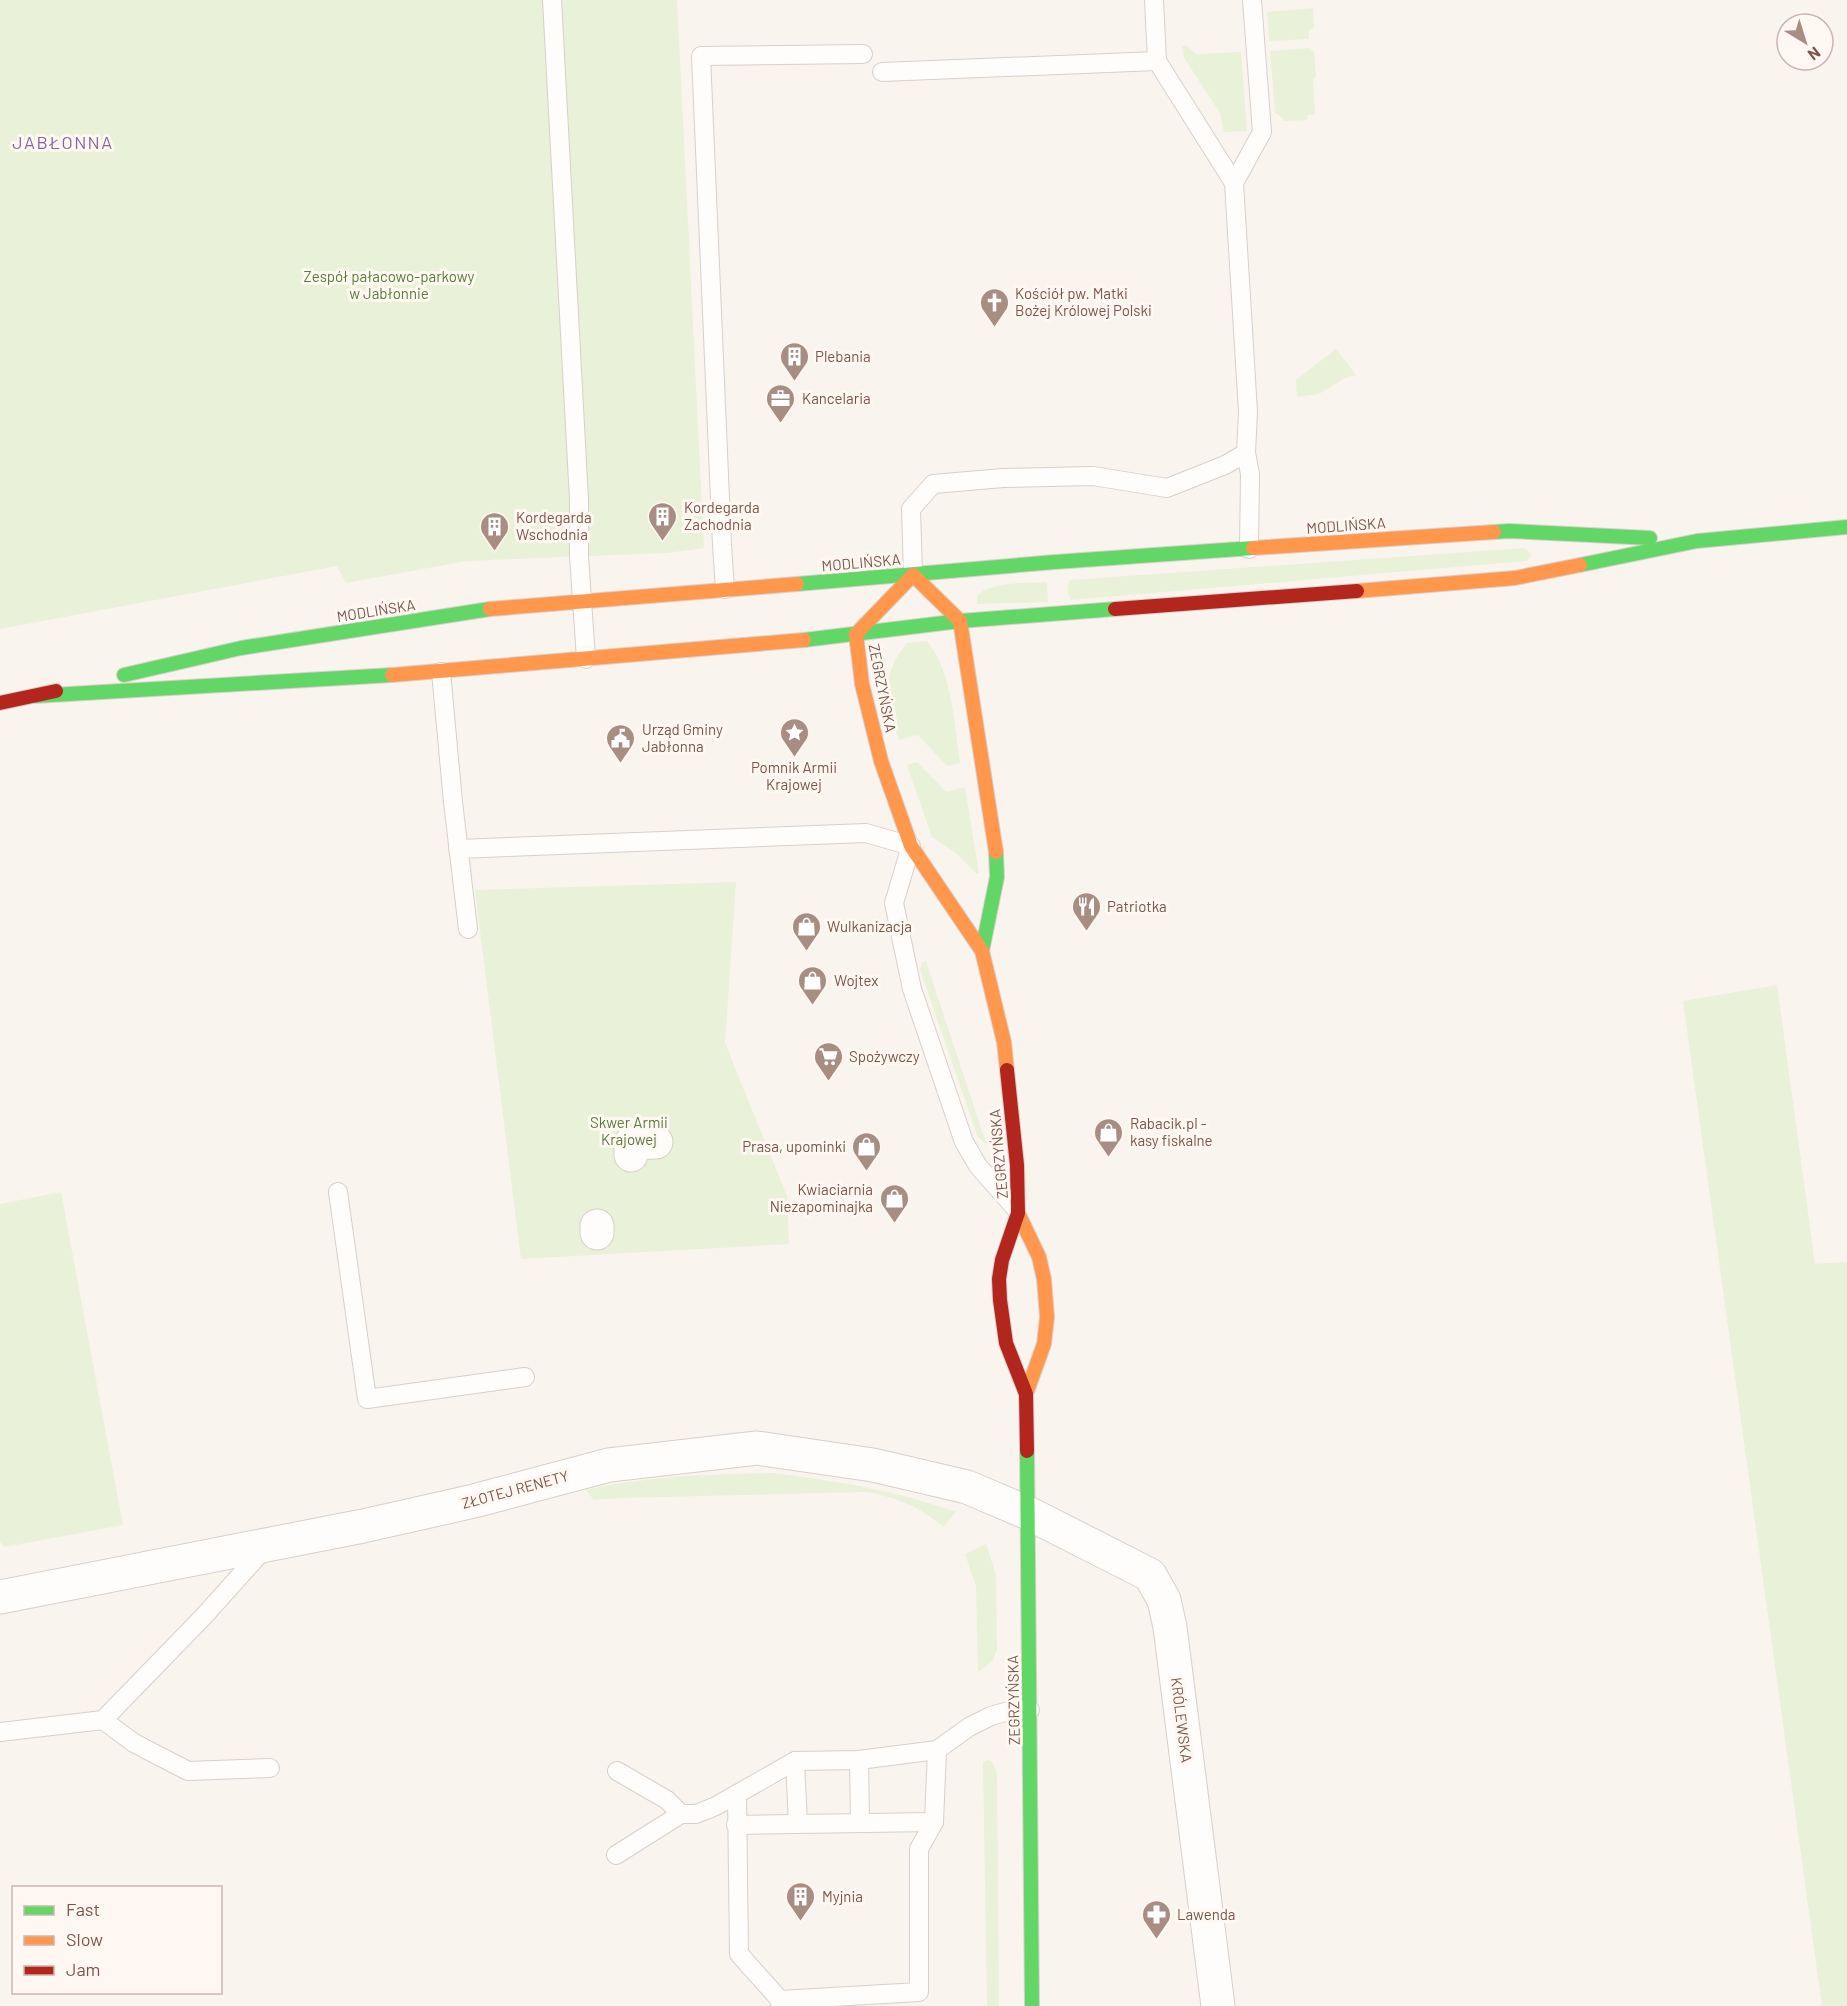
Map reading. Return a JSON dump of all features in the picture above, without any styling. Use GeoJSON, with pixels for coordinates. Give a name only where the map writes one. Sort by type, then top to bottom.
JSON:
{"type":"FeatureCollection","features":[{"type":"Feature","properties":{"kind":"main road","name":"MODLIŃSKA"},"geometry":{"type":"LineString","coordinates":[[35,696],[441,672],[771,644],[960,621],[1515,578],[1697,541],[1847,527]]}},
{"type":"Feature","properties":{"kind":"main road","name":"MODLIŃSKA"},"geometry":{"type":"LineString","coordinates":[[0,703],[241,648],[491,609],[1064,561],[1509,531],[1697,541]]}},
{"type":"Feature","properties":{"kind":"main road"},"geometry":{"type":"LineString","coordinates":[[913,575],[960,621]]}},
{"type":"Feature","properties":{"kind":"main road","name":"ZEGRZYŃSKA"},"geometry":{"type":"LineString","coordinates":[[913,575],[856,634],[862,684],[870,721],[911,846],[982,951],[1004,1041],[1017,1165],[1018,1213],[1002,1260],[999,1279],[1006,1343],[1026,1394],[1032,2006]]}},
{"type":"Feature","properties":{"kind":"main road","name":"ZEGRZYŃSKA"},"geometry":{"type":"LineString","coordinates":[[960,621],[998,864],[982,951]]}},
{"type":"Feature","properties":{"kind":"main road","name":"ZEGRZYŃSKA"},"geometry":{"type":"LineString","coordinates":[[1018,1213],[1032,1236],[1044,1271],[1047,1316],[1046,1338],[1026,1394]]}},
{"type":"Feature","properties":{"kind":"street","name":"ZŁOTEJ RENETY"},"geometry":{"type":"LineString","coordinates":[[0,1597],[474,1501],[609,1465],[757,1448],[873,1465],[967,1487],[1028,1513]]}},
{"type":"Feature","properties":{"kind":"street","name":"KRÓLEWSKA"},"geometry":{"type":"LineString","coordinates":[[1028,1513],[1150,1575],[1164,1600],[1170,1627],[1218,2006]]}},
{"type":"Feature","properties":{"kind":"lane"},"geometry":{"type":"LineString","coordinates":[[552,0],[586,659]]}},
{"type":"Feature","properties":{"kind":"lane"},"geometry":{"type":"LineString","coordinates":[[1154,0],[1157,61],[1234,183],[1248,412],[1246,453],[1250,474],[1249,549]]}},
{"type":"Feature","properties":{"kind":"lane"},"geometry":{"type":"LineString","coordinates":[[1234,183],[1262,132],[1252,0]]}},
{"type":"Feature","properties":{"kind":"lane"},"geometry":{"type":"LineString","coordinates":[[725,589],[701,56],[863,54]]}},
{"type":"Feature","properties":{"kind":"lane"},"geometry":{"type":"LineString","coordinates":[[882,72],[1157,61]]}},
{"type":"Feature","properties":{"kind":"lane"},"geometry":{"type":"LineString","coordinates":[[913,575],[911,509],[933,484],[1003,478],[1093,476],[1167,488],[1226,465],[1246,453]]}},
{"type":"Feature","properties":{"kind":"lane"},"geometry":{"type":"LineString","coordinates":[[441,672],[468,929]]}},
{"type":"Feature","properties":{"kind":"lane"},"geometry":{"type":"LineString","coordinates":[[458,849],[866,833],[911,846],[894,903],[912,989],[964,1142],[978,1166],[1009,1199],[1018,1213]]}},
{"type":"Feature","properties":{"kind":"lane"},"geometry":{"type":"LineString","coordinates":[[338,1192],[367,1399],[525,1377]]}},
{"type":"Feature","properties":{"kind":"lane"},"geometry":{"type":"LineString","coordinates":[[0,1732],[103,1720],[204,1616],[268,1544]]}},
{"type":"Feature","properties":{"kind":"lane"},"geometry":{"type":"LineString","coordinates":[[616,1855],[681,1814],[696,1814],[716,1806],[795,1761],[859,1760],[937,1750],[969,1727],[991,1716],[1012,1710],[1030,1710]]}},
{"type":"Feature","properties":{"kind":"lane"},"geometry":{"type":"LineString","coordinates":[[103,1720],[134,1743],[188,1771],[270,1768]]}},
{"type":"Feature","properties":{"kind":"lane"},"geometry":{"type":"LineString","coordinates":[[737,1795],[739,1954],[780,2003],[918,1992],[919,1849],[934,1822],[937,1750]]}},
{"type":"Feature","properties":{"kind":"lane"},"geometry":{"type":"LineString","coordinates":[[859,1760],[860,1823]]}},
{"type":"Feature","properties":{"kind":"lane"},"geometry":{"type":"LineString","coordinates":[[795,1761],[798,1824]]}},
{"type":"Feature","properties":{"kind":"lane"},"geometry":{"type":"LineString","coordinates":[[617,1771],[667,1800],[681,1814]]}},
{"type":"Feature","properties":{"kind":"lane"},"geometry":{"type":"LineString","coordinates":[[736,1825],[934,1822]]}},
{"type":"Feature","properties":{"kind":"green space","name":"Zespół pałacowo-parkowy w Jabłonnie"},"geometry":{"type":"Polygon","coordinates":[[[0,0],[677,0],[704,548],[667,553],[467,561],[346,583],[337,566],[0,629],[0,0]]]}},
{"type":"Feature","properties":{"kind":"green space"},"geometry":{"type":"Polygon","coordinates":[[[1313,8],[1314,28],[1309,30],[1309,39],[1269,41],[1267,12],[1313,8]]]}},
{"type":"Feature","properties":{"kind":"green space"},"geometry":{"type":"Polygon","coordinates":[[[1182,46],[1187,46],[1196,54],[1241,52],[1247,131],[1224,132],[1220,113],[1183,56],[1182,46]]]}},
{"type":"Feature","properties":{"kind":"green space"},"geometry":{"type":"Polygon","coordinates":[[[1310,48],[1314,51],[1316,77],[1313,79],[1315,115],[1308,115],[1307,120],[1284,121],[1275,113],[1270,51],[1310,48]]]}},
{"type":"Feature","properties":{"kind":"green space"},"geometry":{"type":"Polygon","coordinates":[[[1336,349],[1356,375],[1343,379],[1319,394],[1297,397],[1296,380],[1336,349]]]}},
{"type":"Feature","properties":{"kind":"green space"},"geometry":{"type":"Polygon","coordinates":[[[1524,548],[1531,553],[1530,558],[1526,561],[1071,600],[1068,590],[1070,580],[1524,548]]]}},
{"type":"Feature","properties":{"kind":"green space"},"geometry":{"type":"Polygon","coordinates":[[[1047,582],[1048,602],[977,604],[977,596],[990,588],[1009,584],[1047,582]]]}},
{"type":"Feature","properties":{"kind":"green space"},"geometry":{"type":"Polygon","coordinates":[[[927,641],[942,668],[954,716],[960,763],[947,766],[918,735],[899,740],[888,701],[889,679],[898,656],[907,643],[927,641]]]}},
{"type":"Feature","properties":{"kind":"green space"},"geometry":{"type":"Polygon","coordinates":[[[917,762],[946,792],[965,787],[979,873],[977,874],[957,854],[932,837],[907,765],[917,762]]]}},
{"type":"Feature","properties":{"kind":"green space","name":"Skwer Armii Krajowej"},"geometry":{"type":"Polygon","coordinates":[[[736,882],[725,1043],[787,1196],[789,1244],[521,1259],[475,890],[736,882]]]}},
{"type":"Feature","properties":{"kind":"green space"},"geometry":{"type":"Polygon","coordinates":[[[926,961],[987,1146],[977,1135],[920,969],[922,963],[926,961]]]}},
{"type":"Feature","properties":{"kind":"green space"},"geometry":{"type":"Polygon","coordinates":[[[1777,985],[1815,1264],[1847,1262],[1847,2006],[1822,2006],[1683,1001],[1777,985]]]}},
{"type":"Feature","properties":{"kind":"green space"},"geometry":{"type":"Polygon","coordinates":[[[61,1192],[123,1525],[5,1547],[0,1542],[0,1204],[61,1192]]]}},
{"type":"Feature","properties":{"kind":"green space"},"geometry":{"type":"Polygon","coordinates":[[[772,1473],[865,1487],[956,1512],[943,1527],[908,1504],[868,1492],[594,1500],[585,1490],[655,1479],[772,1473]]]}},
{"type":"Feature","properties":{"kind":"green space"},"geometry":{"type":"Polygon","coordinates":[[[986,1544],[996,1575],[997,1650],[992,1661],[978,1672],[976,1586],[965,1554],[986,1544]]]}},
{"type":"Feature","properties":{"kind":"green space"},"geometry":{"type":"Polygon","coordinates":[[[987,1760],[991,1761],[997,1772],[999,2006],[987,2006],[983,1763],[987,1760]]]}},
{"type":"Feature","properties":{"kind":"traffic: fast"},"geometry":{"type":"LineString","coordinates":[[1580,565],[1697,541],[1847,527]]}},
{"type":"Feature","properties":{"kind":"traffic: fast"},"geometry":{"type":"LineString","coordinates":[[1494,532],[1650,538]]}},
{"type":"Feature","properties":{"kind":"traffic: fast"},"geometry":{"type":"LineString","coordinates":[[797,584],[1253,548]]}},
{"type":"Feature","properties":{"kind":"traffic: fast"},"geometry":{"type":"LineString","coordinates":[[124,675],[241,648],[490,609]]}},
{"type":"Feature","properties":{"kind":"traffic: fast"},"geometry":{"type":"LineString","coordinates":[[804,640],[960,621],[1115,609]]}},
{"type":"Feature","properties":{"kind":"traffic: fast"},"geometry":{"type":"LineString","coordinates":[[35,696],[392,675]]}},
{"type":"Feature","properties":{"kind":"traffic: fast"},"geometry":{"type":"LineString","coordinates":[[982,951],[997,877],[996,852]]}},
{"type":"Feature","properties":{"kind":"traffic: fast"},"geometry":{"type":"LineString","coordinates":[[1027,1451],[1032,2006]]}},
{"type":"Feature","properties":{"kind":"traffic: slow"},"geometry":{"type":"LineString","coordinates":[[1253,548],[1494,532]]}},
{"type":"Feature","properties":{"kind":"traffic: slow"},"geometry":{"type":"LineString","coordinates":[[1357,591],[1515,578],[1580,565]]}},
{"type":"Feature","properties":{"kind":"traffic: slow"},"geometry":{"type":"LineString","coordinates":[[913,575],[960,621],[996,852]]}},
{"type":"Feature","properties":{"kind":"traffic: slow"},"geometry":{"type":"LineString","coordinates":[[856,634],[913,575]]}},
{"type":"Feature","properties":{"kind":"traffic: slow"},"geometry":{"type":"LineString","coordinates":[[490,609],[797,584]]}},
{"type":"Feature","properties":{"kind":"traffic: slow"},"geometry":{"type":"LineString","coordinates":[[856,634],[862,684],[881,761],[911,846],[982,951],[1004,1042],[1007,1070]]}},
{"type":"Feature","properties":{"kind":"traffic: slow"},"geometry":{"type":"LineString","coordinates":[[392,675],[804,640]]}},
{"type":"Feature","properties":{"kind":"traffic: slow"},"geometry":{"type":"LineString","coordinates":[[1018,1213],[1039,1257],[1044,1279],[1047,1317],[1044,1344],[1026,1394]]}},
{"type":"Feature","properties":{"kind":"traffic: jam"},"geometry":{"type":"LineString","coordinates":[[1115,609],[1357,591]]}},
{"type":"Feature","properties":{"kind":"traffic: jam"},"geometry":{"type":"LineString","coordinates":[[0,703],[56,691]]}},
{"type":"Feature","properties":{"kind":"traffic: jam"},"geometry":{"type":"LineString","coordinates":[[1007,1070],[1017,1165],[1018,1213],[1002,1260],[999,1279],[1000,1300],[1006,1343],[1026,1394],[1027,1451]]}},
{"type":"Feature","properties":{"kind":"place","name":"Kościół pw. Matki Bożej Królowej Polski"},"geometry":{"type":"Point","coordinates":[994,328]}},
{"type":"Feature","properties":{"kind":"place","name":"Plebania"},"geometry":{"type":"Point","coordinates":[794,382]}},
{"type":"Feature","properties":{"kind":"place","name":"Kancelaria"},"geometry":{"type":"Point","coordinates":[781,424]}},
{"type":"Feature","properties":{"kind":"place","name":"Kordegarda Zachodnia"},"geometry":{"type":"Point","coordinates":[663,542]}},
{"type":"Feature","properties":{"kind":"place","name":"Kordegarda Wschodnia"},"geometry":{"type":"Point","coordinates":[495,552]}},
{"type":"Feature","properties":{"kind":"place","name":"Pomnik Armii Krajowej"},"geometry":{"type":"Point","coordinates":[794,758]}},
{"type":"Feature","properties":{"kind":"place","name":"Urząd Gminy Jabłonna"},"geometry":{"type":"Point","coordinates":[621,764]}},
{"type":"Feature","properties":{"kind":"place","name":"Patriotka"},"geometry":{"type":"Point","coordinates":[1086,932]}},
{"type":"Feature","properties":{"kind":"place","name":"Wulkanizacja"},"geometry":{"type":"Point","coordinates":[806,952]}},
{"type":"Feature","properties":{"kind":"place","name":"Wojtex"},"geometry":{"type":"Point","coordinates":[813,1006]}},
{"type":"Feature","properties":{"kind":"place","name":"Spożywczy"},"geometry":{"type":"Point","coordinates":[828,1082]}},
{"type":"Feature","properties":{"kind":"place","name":"Rabacik.pl - kasy fiskalne"},"geometry":{"type":"Point","coordinates":[1109,1158]}},
{"type":"Feature","properties":{"kind":"place","name":"Prasa, upominki"},"geometry":{"type":"Point","coordinates":[867,1172]}},
{"type":"Feature","properties":{"kind":"place","name":"Kwiaciarnia Niezapominajka"},"geometry":{"type":"Point","coordinates":[894,1224]}},
{"type":"Feature","properties":{"kind":"place","name":"Myjnia"},"geometry":{"type":"Point","coordinates":[801,1922]}},
{"type":"Feature","properties":{"kind":"place","name":"Lawenda"},"geometry":{"type":"Point","coordinates":[1156,1940]}},
{"type":"Feature","properties":{"kind":"district","name":"JABŁONNA"},"geometry":{"type":"Point","coordinates":[63,142]}}]}
